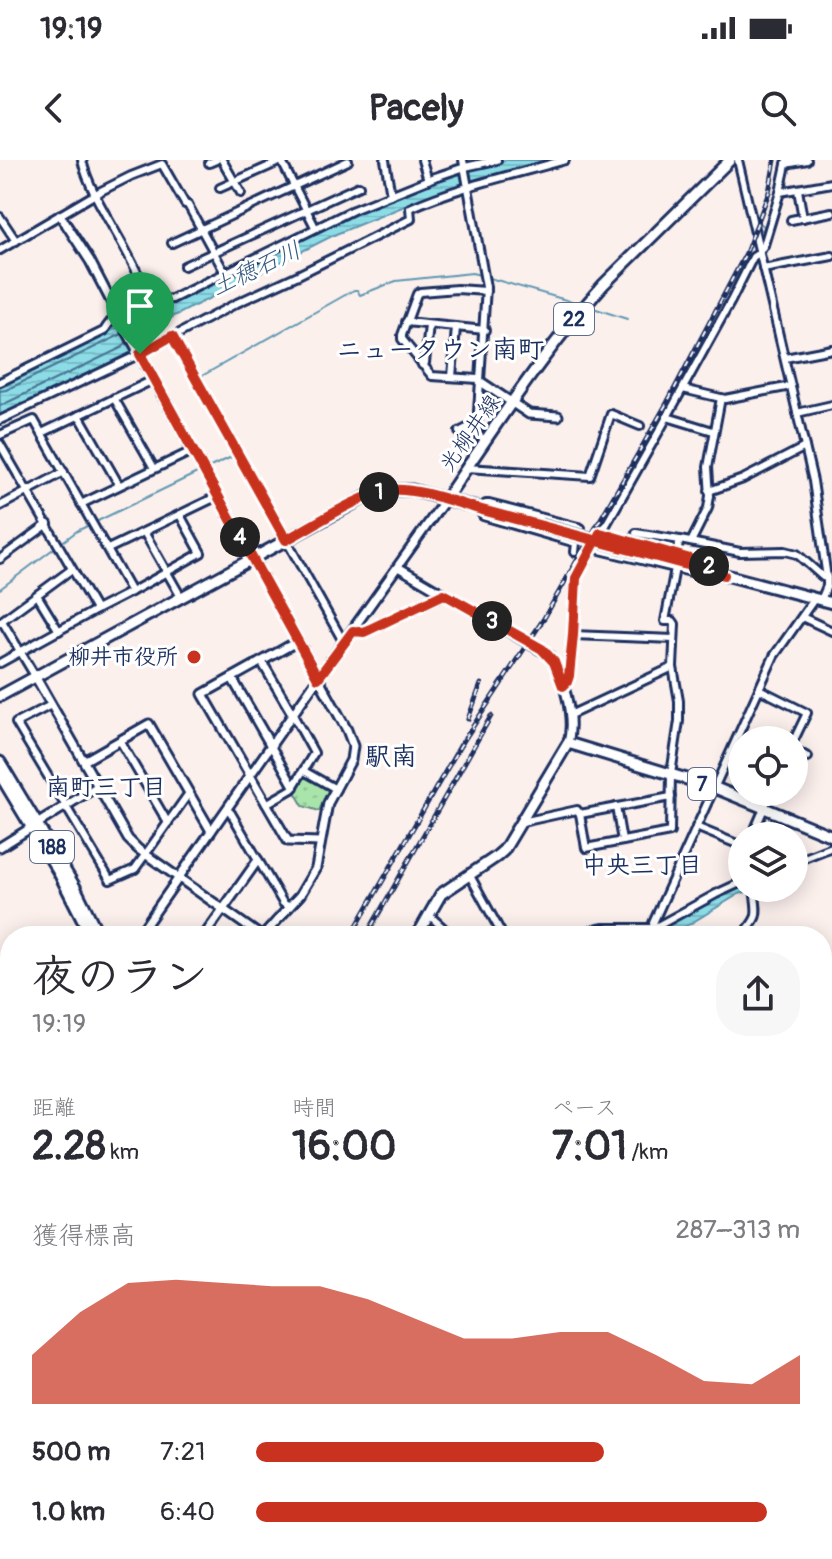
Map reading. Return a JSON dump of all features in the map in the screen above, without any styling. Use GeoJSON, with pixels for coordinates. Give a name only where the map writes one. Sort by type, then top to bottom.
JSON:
{"type":"FeatureCollection","features":[{"type":"Feature","properties":{"kind":"main road","name":"光柳井線"},"geometry":{"type":"LineString","coordinates":[[0,696],[371,494],[400,489],[445,500],[573,320],[604,284],[730,160]]}},
{"type":"Feature","properties":{"kind":"main road"},"geometry":{"type":"LineString","coordinates":[[445,500],[832,603]]}},
{"type":"Feature","properties":{"kind":"main road"},"geometry":{"type":"LineString","coordinates":[[423,926],[441,894],[504,850],[568,743]]}},
{"type":"Feature","properties":{"kind":"main road","name":"7"},"geometry":{"type":"LineString","coordinates":[[568,743],[713,787],[832,836]]}},
{"type":"Feature","properties":{"kind":"main road","name":"188"},"geometry":{"type":"LineString","coordinates":[[0,762],[86,926]]}},
{"type":"Feature","properties":{"kind":"main road","name":"188"},"geometry":{"type":"LineString","coordinates":[[0,775],[75,887],[94,926]]}},
{"type":"Feature","properties":{"kind":"street"},"geometry":{"type":"LineString","coordinates":[[82,160],[96,195],[161,321]]}},
{"type":"Feature","properties":{"kind":"street"},"geometry":{"type":"LineString","coordinates":[[0,250],[99,192],[171,160]]}},
{"type":"Feature","properties":{"kind":"street"},"geometry":{"type":"LineString","coordinates":[[220,188],[281,160],[315,227]]}},
{"type":"Feature","properties":{"kind":"street"},"geometry":{"type":"LineString","coordinates":[[385,160],[391,195]]}},
{"type":"Feature","properties":{"kind":"street"},"geometry":{"type":"LineString","coordinates":[[422,160],[428,180]]}},
{"type":"Feature","properties":{"kind":"street"},"geometry":{"type":"LineString","coordinates":[[0,382],[104,331],[111,320],[140,303],[172,299],[315,227],[464,165],[497,160]]}},
{"type":"Feature","properties":{"kind":"street"},"geometry":{"type":"LineString","coordinates":[[0,420],[411,219],[410,208],[468,186],[565,160]]}},
{"type":"Feature","properties":{"kind":"street"},"geometry":{"type":"LineString","coordinates":[[655,926],[653,923],[774,656],[829,583],[813,481],[738,160]]}},
{"type":"Feature","properties":{"kind":"street"},"geometry":{"type":"LineString","coordinates":[[563,686],[569,676],[576,578],[683,389],[753,257],[764,245],[787,162],[807,160]]}},
{"type":"Feature","properties":{"kind":"street"},"geometry":{"type":"LineString","coordinates":[[215,161],[241,193]]}},
{"type":"Feature","properties":{"kind":"street"},"geometry":{"type":"LineString","coordinates":[[172,243],[348,161]]}},
{"type":"Feature","properties":{"kind":"street"},"geometry":{"type":"LineString","coordinates":[[162,164],[224,271]]}},
{"type":"Feature","properties":{"kind":"street"},"geometry":{"type":"LineString","coordinates":[[464,165],[486,276],[477,427],[478,435],[486,441]]}},
{"type":"Feature","properties":{"kind":"street"},"geometry":{"type":"LineString","coordinates":[[780,192],[832,183]]}},
{"type":"Feature","properties":{"kind":"street"},"geometry":{"type":"LineString","coordinates":[[184,266],[359,186]]}},
{"type":"Feature","properties":{"kind":"street"},"geometry":{"type":"LineString","coordinates":[[798,190],[803,218]]}},
{"type":"Feature","properties":{"kind":"street"},"geometry":{"type":"LineString","coordinates":[[791,220],[832,212]]}},
{"type":"Feature","properties":{"kind":"street"},"geometry":{"type":"LineString","coordinates":[[60,215],[90,261],[353,746],[351,760],[328,803],[316,868],[300,895],[271,926]]}},
{"type":"Feature","properties":{"kind":"street"},"geometry":{"type":"LineString","coordinates":[[0,217],[16,241]]}},
{"type":"Feature","properties":{"kind":"street"},"geometry":{"type":"LineString","coordinates":[[763,269],[832,256]]}},
{"type":"Feature","properties":{"kind":"street"},"geometry":{"type":"LineString","coordinates":[[486,291],[444,289],[420,292],[402,339],[432,376],[478,379],[529,414],[558,416]]}},
{"type":"Feature","properties":{"kind":"street"},"geometry":{"type":"LineString","coordinates":[[406,322],[485,330]]}},
{"type":"Feature","properties":{"kind":"street"},"geometry":{"type":"LineString","coordinates":[[422,365],[425,363],[429,325]]}},
{"type":"Feature","properties":{"kind":"street"},"geometry":{"type":"LineString","coordinates":[[452,377],[456,327]]}},
{"type":"Feature","properties":{"kind":"street"},"geometry":{"type":"LineString","coordinates":[[172,336],[344,643]]}},
{"type":"Feature","properties":{"kind":"street"},"geometry":{"type":"LineString","coordinates":[[785,358],[832,349]]}},
{"type":"Feature","properties":{"kind":"street"},"geometry":{"type":"LineString","coordinates":[[42,433],[153,380]]}},
{"type":"Feature","properties":{"kind":"street"},"geometry":{"type":"LineString","coordinates":[[683,389],[725,399],[791,386]]}},
{"type":"Feature","properties":{"kind":"street"},"geometry":{"type":"LineString","coordinates":[[114,398],[154,468]]}},
{"type":"Feature","properties":{"kind":"street"},"geometry":{"type":"LineString","coordinates":[[691,542],[708,508],[708,467],[721,398]]}},
{"type":"Feature","properties":{"kind":"street"},"geometry":{"type":"LineString","coordinates":[[797,413],[832,405]]}},
{"type":"Feature","properties":{"kind":"street"},"geometry":{"type":"LineString","coordinates":[[467,468],[590,476],[611,414],[640,426]]}},
{"type":"Feature","properties":{"kind":"street"},"geometry":{"type":"LineString","coordinates":[[79,415],[119,485]]}},
{"type":"Feature","properties":{"kind":"street"},"geometry":{"type":"LineString","coordinates":[[667,417],[713,431]]}},
{"type":"Feature","properties":{"kind":"street"},"geometry":{"type":"LineString","coordinates":[[0,435],[34,420],[131,592]]}},
{"type":"Feature","properties":{"kind":"street"},"geometry":{"type":"LineString","coordinates":[[459,432],[471,426],[477,427]]}},
{"type":"Feature","properties":{"kind":"street"},"geometry":{"type":"LineString","coordinates":[[0,444],[3,455],[48,524],[96,610]]}},
{"type":"Feature","properties":{"kind":"street"},"geometry":{"type":"LineString","coordinates":[[709,491],[743,479],[805,447]]}},
{"type":"Feature","properties":{"kind":"street"},"geometry":{"type":"LineString","coordinates":[[81,504],[192,451]]}},
{"type":"Feature","properties":{"kind":"street"},"geometry":{"type":"LineString","coordinates":[[0,506],[64,472]]}},
{"type":"Feature","properties":{"kind":"street"},"geometry":{"type":"LineString","coordinates":[[108,549],[218,496]]}},
{"type":"Feature","properties":{"kind":"street"},"geometry":{"type":"LineString","coordinates":[[145,926],[445,500]]}},
{"type":"Feature","properties":{"kind":"street"},"geometry":{"type":"LineString","coordinates":[[575,552],[581,528],[489,504],[479,509],[483,516],[576,543]]}},
{"type":"Feature","properties":{"kind":"street"},"geometry":{"type":"LineString","coordinates":[[0,663],[201,553],[180,515]]}},
{"type":"Feature","properties":{"kind":"street"},"geometry":{"type":"LineString","coordinates":[[0,559],[48,524]]}},
{"type":"Feature","properties":{"kind":"street"},"geometry":{"type":"LineString","coordinates":[[144,532],[181,597]]}},
{"type":"Feature","properties":{"kind":"street"},"geometry":{"type":"LineString","coordinates":[[600,533],[704,563],[724,575]]}},
{"type":"Feature","properties":{"kind":"street"},"geometry":{"type":"LineString","coordinates":[[636,533],[740,552],[797,554],[829,583]]}},
{"type":"Feature","properties":{"kind":"street"},"geometry":{"type":"LineString","coordinates":[[676,555],[680,540]]}},
{"type":"Feature","properties":{"kind":"street"},"geometry":{"type":"LineString","coordinates":[[619,554],[623,541]]}},
{"type":"Feature","properties":{"kind":"street"},"geometry":{"type":"LineString","coordinates":[[592,548],[699,574],[724,575]]}},
{"type":"Feature","properties":{"kind":"street"},"geometry":{"type":"LineString","coordinates":[[398,567],[542,649],[554,662],[563,686],[570,715],[568,743]]}},
{"type":"Feature","properties":{"kind":"street"},"geometry":{"type":"LineString","coordinates":[[522,822],[577,810],[586,848],[670,832],[671,774],[679,701],[673,667],[675,624],[665,621],[675,568]]}},
{"type":"Feature","properties":{"kind":"street"},"geometry":{"type":"LineString","coordinates":[[72,569],[1,622],[128,839],[248,926]]}},
{"type":"Feature","properties":{"kind":"street"},"geometry":{"type":"LineString","coordinates":[[353,631],[364,632],[444,594]]}},
{"type":"Feature","properties":{"kind":"street"},"geometry":{"type":"LineString","coordinates":[[37,595],[59,631]]}},
{"type":"Feature","properties":{"kind":"street"},"geometry":{"type":"LineString","coordinates":[[802,617],[832,631]]}},
{"type":"Feature","properties":{"kind":"street"},"geometry":{"type":"LineString","coordinates":[[573,635],[674,639]]}},
{"type":"Feature","properties":{"kind":"street"},"geometry":{"type":"LineString","coordinates":[[298,641],[203,694],[288,841],[320,842]]}},
{"type":"Feature","properties":{"kind":"street"},"geometry":{"type":"LineString","coordinates":[[262,662],[314,753],[294,787],[266,804]]}},
{"type":"Feature","properties":{"kind":"street"},"geometry":{"type":"LineString","coordinates":[[570,715],[673,667]]}},
{"type":"Feature","properties":{"kind":"street"},"geometry":{"type":"LineString","coordinates":[[232,678],[294,787]]}},
{"type":"Feature","properties":{"kind":"street"},"geometry":{"type":"LineString","coordinates":[[759,689],[807,713],[801,726]]}},
{"type":"Feature","properties":{"kind":"street"},"geometry":{"type":"LineString","coordinates":[[51,705],[16,723],[110,880],[135,869],[189,793]]}},
{"type":"Feature","properties":{"kind":"street"},"geometry":{"type":"LineString","coordinates":[[84,761],[149,724],[211,831]]}},
{"type":"Feature","properties":{"kind":"street"},"geometry":{"type":"LineString","coordinates":[[120,741],[168,823]]}},
{"type":"Feature","properties":{"kind":"street"},"geometry":{"type":"LineString","coordinates":[[304,771],[336,789]]}},
{"type":"Feature","properties":{"kind":"street"},"geometry":{"type":"LineString","coordinates":[[0,847],[98,786]]}},
{"type":"Feature","properties":{"kind":"street"},"geometry":{"type":"LineString","coordinates":[[580,814],[671,797]]}},
{"type":"Feature","properties":{"kind":"street"},"geometry":{"type":"LineString","coordinates":[[616,807],[622,841]]}},
{"type":"Feature","properties":{"kind":"street"},"geometry":{"type":"LineString","coordinates":[[758,822],[763,808]]}},
{"type":"Feature","properties":{"kind":"street"},"geometry":{"type":"LineString","coordinates":[[227,809],[283,903],[289,907]]}},
{"type":"Feature","properties":{"kind":"street"},"geometry":{"type":"LineString","coordinates":[[696,827],[728,840]]}},
{"type":"Feature","properties":{"kind":"street"},"geometry":{"type":"LineString","coordinates":[[808,856],[832,847]]}},
{"type":"Feature","properties":{"kind":"street"},"geometry":{"type":"LineString","coordinates":[[211,926],[258,860]]}},
{"type":"Feature","properties":{"kind":"street"},"geometry":{"type":"LineString","coordinates":[[469,874],[498,926]]}},
{"type":"Feature","properties":{"kind":"street"},"geometry":{"type":"LineString","coordinates":[[667,926],[728,888]]}},
{"type":"Feature","properties":{"kind":"street"},"geometry":{"type":"LineString","coordinates":[[750,926],[756,918],[756,902]]}},
{"type":"Feature","properties":{"kind":"street"},"geometry":{"type":"LineString","coordinates":[[429,915],[441,926]]}},
{"type":"Feature","properties":{"kind":"green space"},"geometry":{"type":"Polygon","coordinates":[[[307,777],[329,789],[319,811],[303,806],[295,792],[303,778],[307,777]]]}},
{"type":"Feature","properties":{"kind":"water","name":"土穂石川"},"geometry":{"type":"Polygon","coordinates":[[[505,160],[553,160],[439,192],[336,234],[139,334],[130,353],[0,415],[0,384],[357,212],[428,183],[505,160]]]}},
{"type":"Feature","properties":{"kind":"water"},"geometry":{"type":"Polygon","coordinates":[[[728,892],[728,901],[686,926],[664,926],[728,892]]]}},
{"type":"Feature","properties":{"kind":"waterway"},"geometry":{"type":"LineString","coordinates":[[746,181],[755,220],[764,226],[760,240]]}},
{"type":"Feature","properties":{"kind":"waterway"},"geometry":{"type":"LineString","coordinates":[[216,409],[200,377],[354,290],[360,295],[396,281],[472,273],[480,275]]}},
{"type":"Feature","properties":{"kind":"waterway"},"geometry":{"type":"LineString","coordinates":[[486,277],[580,304]]}},
{"type":"Feature","properties":{"kind":"waterway"},"geometry":{"type":"LineString","coordinates":[[590,307],[627,319]]}},
{"type":"Feature","properties":{"kind":"waterway"},"geometry":{"type":"LineString","coordinates":[[208,468],[236,455]]}},
{"type":"Feature","properties":{"kind":"waterway"},"geometry":{"type":"LineString","coordinates":[[0,589],[77,531],[197,473]]}},
{"type":"Feature","properties":{"kind":"railway"},"geometry":{"type":"LineString","coordinates":[[357,926],[460,746],[543,620],[667,403],[746,253],[769,192],[775,160]]}},
{"type":"Feature","properties":{"kind":"railway"},"geometry":{"type":"LineString","coordinates":[[468,719],[481,684]]}},
{"type":"Feature","properties":{"kind":"railway"},"geometry":{"type":"LineString","coordinates":[[372,926],[491,716]]}},
{"type":"Feature","properties":{"kind":"place","name":"柳井市役所"},"geometry":{"type":"Point","coordinates":[194,657]}},
{"type":"Feature","properties":{"kind":"district","name":"ニュータウン南町"},"geometry":{"type":"Point","coordinates":[440,350]}},
{"type":"Feature","properties":{"kind":"district","name":"駅南"},"geometry":{"type":"Point","coordinates":[391,757]}},
{"type":"Feature","properties":{"kind":"district","name":"南町三丁目"},"geometry":{"type":"Point","coordinates":[106,787]}},
{"type":"Feature","properties":{"kind":"district","name":"中央三丁目"},"geometry":{"type":"Point","coordinates":[642,865]}},
{"type":"Feature","properties":{"kind":"route"},"geometry":{"type":"LineString","coordinates":[[140,354],[172,336],[286,540],[371,494],[400,489],[412,490],[479,509],[540,525],[639,552],[724,575],[704,563],[600,533],[592,548],[576,578],[569,676],[563,686],[558,668],[542,649],[444,594],[364,632],[353,631],[318,678],[140,354]]}}]}
